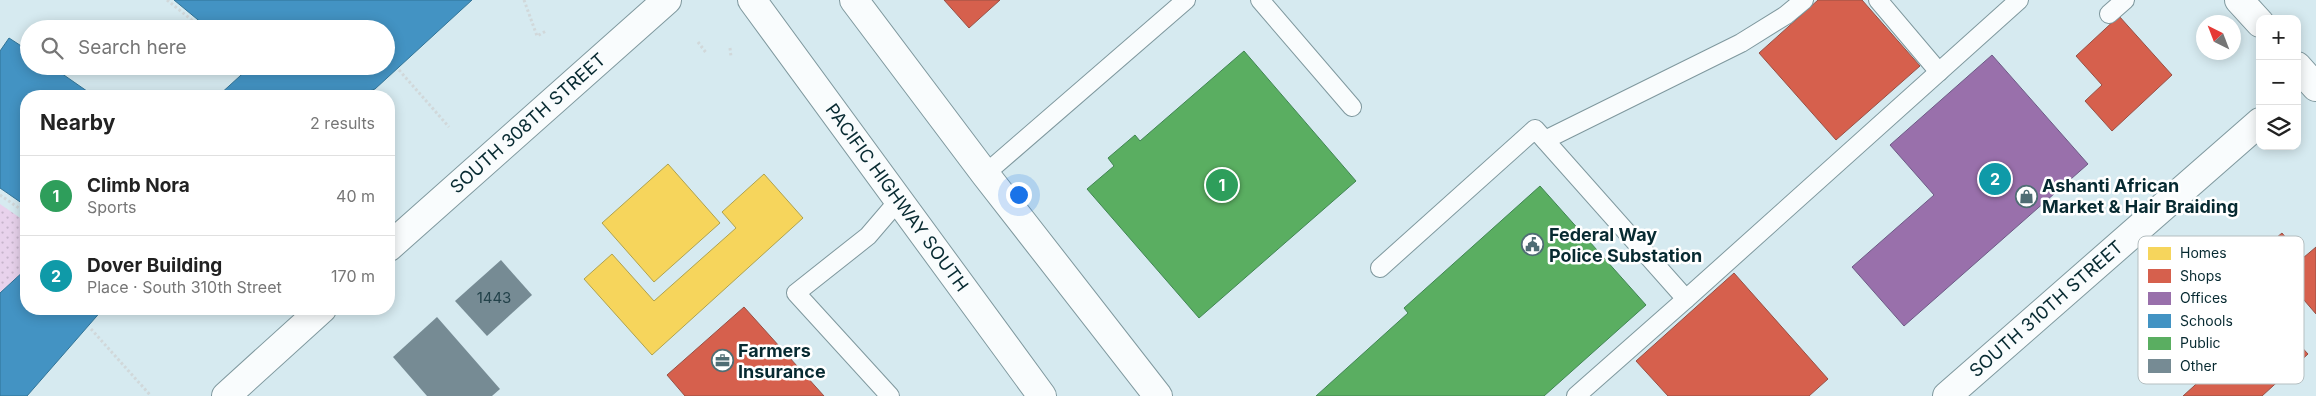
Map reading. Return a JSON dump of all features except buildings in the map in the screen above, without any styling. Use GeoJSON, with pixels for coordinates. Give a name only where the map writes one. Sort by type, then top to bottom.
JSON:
{"type":"FeatureCollection","features":[{"type":"Feature","properties":{"kind":"main road","name":"SOUTH 308TH STREET"},"geometry":{"type":"LineString","coordinates":[[395,242],[667,0]]}},
{"type":"Feature","properties":{"kind":"main road","name":"PACIFIC HIGHWAY SOUTH"},"geometry":{"type":"LineString","coordinates":[[752,0],[1042,396]]}},
{"type":"Feature","properties":{"kind":"main road"},"geometry":{"type":"LineString","coordinates":[[854,0],[985,174],[1158,396]]}},
{"type":"Feature","properties":{"kind":"main road"},"geometry":{"type":"LineString","coordinates":[[2239,0],[2256,19]]}},
{"type":"Feature","properties":{"kind":"main road","name":"SOUTH 310TH STREET"},"geometry":{"type":"LineString","coordinates":[[1947,396],[2256,126]]}},
{"type":"Feature","properties":{"kind":"main road"},"geometry":{"type":"LineString","coordinates":[[226,396],[315,315]]}},
{"type":"Feature","properties":{"kind":"lane"},"geometry":{"type":"LineString","coordinates":[[985,174],[1186,0]]}},
{"type":"Feature","properties":{"kind":"lane"},"geometry":{"type":"LineString","coordinates":[[1260,0],[1352,107]]}},
{"type":"Feature","properties":{"kind":"lane"},"geometry":{"type":"LineString","coordinates":[[1545,140],[1741,43],[1786,15],[1804,0]]}},
{"type":"Feature","properties":{"kind":"lane"},"geometry":{"type":"LineString","coordinates":[[1878,0],[1939,72]]}},
{"type":"Feature","properties":{"kind":"lane"},"geometry":{"type":"LineString","coordinates":[[1576,396],[2019,0]]}},
{"type":"Feature","properties":{"kind":"lane"},"geometry":{"type":"LineString","coordinates":[[2109,14],[2125,0]]}},
{"type":"Feature","properties":{"kind":"lane"},"geometry":{"type":"LineString","coordinates":[[1380,268],[1535,129],[1686,299]]}},
{"type":"Feature","properties":{"kind":"lane"},"geometry":{"type":"LineString","coordinates":[[890,396],[796,294],[868,236],[898,201]]}},
{"type":"Feature","properties":{"kind":"path"},"geometry":{"type":"LineString","coordinates":[[167,0],[192,20]]}},
{"type":"Feature","properties":{"kind":"path"},"geometry":{"type":"LineString","coordinates":[[524,0],[537,36],[546,32]]}},
{"type":"Feature","properties":{"kind":"path"},"geometry":{"type":"LineString","coordinates":[[698,42],[707,54]]}},
{"type":"Feature","properties":{"kind":"path"},"geometry":{"type":"LineString","coordinates":[[730,48],[731,57]]}},
{"type":"Feature","properties":{"kind":"path"},"geometry":{"type":"LineString","coordinates":[[399,70],[449,127]]}},
{"type":"Feature","properties":{"kind":"path"},"geometry":{"type":"LineString","coordinates":[[0,195],[20,210]]}},
{"type":"Feature","properties":{"kind":"path"},"geometry":{"type":"LineString","coordinates":[[91,329],[151,396]]}},
{"type":"Feature","properties":{"kind":"shaded area"},"geometry":{"type":"Polygon","coordinates":[[[0,204],[20,218],[20,275],[0,293],[0,204]]]}},
{"type":"Feature","properties":{"kind":"place","name":"Dover Building"},"geometry":{"type":"Point","coordinates":[1995,179]}},
{"type":"Feature","properties":{"kind":"place","name":"Climb Nora"},"geometry":{"type":"Point","coordinates":[1222,185]}},
{"type":"Feature","properties":{"kind":"place","name":"Ashanti African Market & Hair Braiding"},"geometry":{"type":"Point","coordinates":[2026,196]}},
{"type":"Feature","properties":{"kind":"place","name":"Federal Way Police Substation"},"geometry":{"type":"Point","coordinates":[1533,245]}},
{"type":"Feature","properties":{"kind":"place","name":"Farmers Insurance"},"geometry":{"type":"Point","coordinates":[722,361]}}]}
